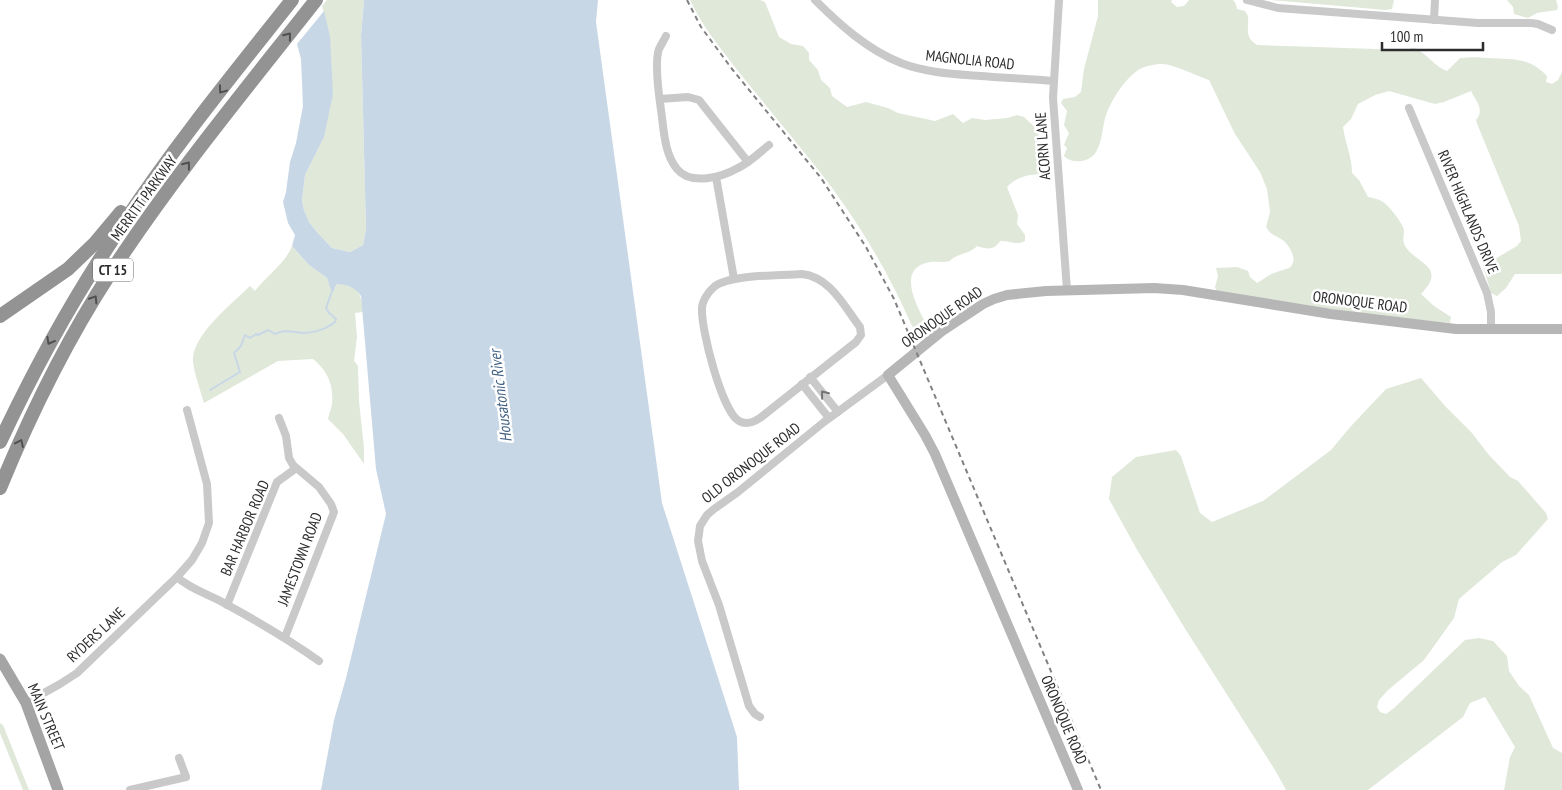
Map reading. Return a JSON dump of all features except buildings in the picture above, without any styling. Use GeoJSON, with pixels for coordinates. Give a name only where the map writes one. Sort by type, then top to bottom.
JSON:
{"type":"FeatureCollection","features":[{"type":"Feature","properties":{"kind":"highway","name":"MERRITT PARKWAY"},"geometry":{"type":"LineString","coordinates":[[0,442],[33,372],[73,301],[125,220],[173,154],[292,0]]}},
{"type":"Feature","properties":{"kind":"highway","name":"MERRITT PARKWAY"},"geometry":{"type":"LineString","coordinates":[[0,488],[43,394],[88,309],[111,273],[177,179],[316,0]]}},
{"type":"Feature","properties":{"kind":"highway"},"geometry":{"type":"LineString","coordinates":[[0,316],[68,269],[95,243],[154,169],[173,154]]}},
{"type":"Feature","properties":{"kind":"main road","name":"MAIN STREET"},"geometry":{"type":"LineString","coordinates":[[0,659],[26,703],[58,790]]}},
{"type":"Feature","properties":{"kind":"street","name":"MAGNOLIA ROAD"},"geometry":{"type":"LineString","coordinates":[[815,0],[836,21],[867,45],[890,58],[912,67],[948,74],[1054,81]]}},
{"type":"Feature","properties":{"kind":"street","name":"ACORN LANE"},"geometry":{"type":"LineString","coordinates":[[1059,0],[1053,107],[1068,290]]}},
{"type":"Feature","properties":{"kind":"street"},"geometry":{"type":"LineString","coordinates":[[1247,0],[1278,8],[1478,24],[1530,23],[1552,30]]}},
{"type":"Feature","properties":{"kind":"street"},"geometry":{"type":"LineString","coordinates":[[1434,20],[1435,0]]}},
{"type":"Feature","properties":{"kind":"street"},"geometry":{"type":"LineString","coordinates":[[666,36],[658,55],[660,98],[666,145],[678,170],[691,177],[716,177],[739,168],[769,145]]}},
{"type":"Feature","properties":{"kind":"street"},"geometry":{"type":"LineString","coordinates":[[660,98],[688,97],[699,100],[748,162]]}},
{"type":"Feature","properties":{"kind":"street","name":"RIVER HIGHLANDS DRIVE"},"geometry":{"type":"LineString","coordinates":[[1409,108],[1485,288],[1491,312],[1491,329]]}},
{"type":"Feature","properties":{"kind":"street"},"geometry":{"type":"LineString","coordinates":[[716,177],[734,279]]}},
{"type":"Feature","properties":{"kind":"street"},"geometry":{"type":"LineString","coordinates":[[806,274],[821,279],[860,327],[861,335],[856,342],[810,377],[753,422],[742,422],[732,414],[710,358],[702,309],[706,296],[721,282],[734,279],[806,274]]}},
{"type":"Feature","properties":{"kind":"street","name":"ORONOQUE ROAD"},"geometry":{"type":"LineString","coordinates":[[1078,790],[935,454],[888,375],[942,332],[976,308],[994,299],[1022,293],[1068,290],[1166,289],[1362,318],[1456,329],[1562,329]]}},
{"type":"Feature","properties":{"kind":"street","name":"OLD ORONOQUE ROAD"},"geometry":{"type":"LineString","coordinates":[[760,717],[749,706],[721,612],[702,560],[698,541],[700,526],[707,515],[829,418],[888,375]]}},
{"type":"Feature","properties":{"kind":"street"},"geometry":{"type":"LineString","coordinates":[[810,377],[838,412]]}},
{"type":"Feature","properties":{"kind":"street"},"geometry":{"type":"LineString","coordinates":[[802,384],[829,418]]}},
{"type":"Feature","properties":{"kind":"street","name":"RYDERS LANE"},"geometry":{"type":"LineString","coordinates":[[26,703],[77,673],[177,577],[198,551],[206,536],[209,523],[207,484],[187,410]]}},
{"type":"Feature","properties":{"kind":"street"},"geometry":{"type":"LineString","coordinates":[[279,418],[295,469]]}},
{"type":"Feature","properties":{"kind":"street","name":"BAR HARBOR ROAD"},"geometry":{"type":"LineString","coordinates":[[227,605],[277,482],[295,469]]}},
{"type":"Feature","properties":{"kind":"street","name":"JAMESTOWN ROAD"},"geometry":{"type":"LineString","coordinates":[[284,637],[334,512],[319,488],[295,469]]}},
{"type":"Feature","properties":{"kind":"street"},"geometry":{"type":"LineString","coordinates":[[177,577],[184,583],[284,637],[319,661]]}},
{"type":"Feature","properties":{"kind":"street"},"geometry":{"type":"LineString","coordinates":[[130,790],[186,777],[179,758]]}},
{"type":"Feature","properties":{"kind":"shaded area"},"geometry":{"type":"Polygon","coordinates":[[[327,0],[364,0],[361,35],[366,229],[363,245],[350,252],[332,248],[316,231],[309,222],[302,201],[305,175],[324,137],[330,62],[330,36],[322,6],[327,0]]]}},
{"type":"Feature","properties":{"kind":"shaded area"},"geometry":{"type":"Polygon","coordinates":[[[690,0],[760,0],[765,2],[779,37],[791,44],[803,46],[809,53],[809,60],[818,70],[821,80],[830,88],[832,96],[847,107],[866,102],[898,113],[935,121],[953,114],[963,123],[972,118],[985,120],[1017,115],[1024,117],[1038,130],[1042,157],[1046,167],[1040,174],[1022,177],[1007,187],[1018,215],[1017,224],[1025,235],[1025,241],[1019,243],[1000,241],[990,248],[977,246],[950,261],[930,262],[920,266],[914,271],[911,279],[911,288],[925,322],[925,328],[922,331],[916,331],[881,264],[857,224],[816,167],[722,50],[690,0]]]}},
{"type":"Feature","properties":{"kind":"shaded area"},"geometry":{"type":"Polygon","coordinates":[[[1098,0],[1172,0],[1171,2],[1177,7],[1184,6],[1189,0],[1233,0],[1237,9],[1245,11],[1248,16],[1249,36],[1257,45],[1405,50],[1414,48],[1447,71],[1460,58],[1512,59],[1533,65],[1547,76],[1546,82],[1552,84],[1558,80],[1562,72],[1562,274],[1515,274],[1506,288],[1497,296],[1491,293],[1483,266],[1517,246],[1521,241],[1519,226],[1476,120],[1480,113],[1477,102],[1471,91],[1435,104],[1389,91],[1375,95],[1358,104],[1351,119],[1343,127],[1352,173],[1359,180],[1368,197],[1383,202],[1398,219],[1404,230],[1403,240],[1405,246],[1431,271],[1429,285],[1421,294],[1434,306],[1451,317],[1450,323],[1379,316],[1217,292],[1215,287],[1218,276],[1216,268],[1237,267],[1248,271],[1250,277],[1257,283],[1272,274],[1289,268],[1292,265],[1293,258],[1291,250],[1284,241],[1272,234],[1266,227],[1270,212],[1267,189],[1260,172],[1235,134],[1209,80],[1166,64],[1140,69],[1124,83],[1112,102],[1106,115],[1100,143],[1096,152],[1090,158],[1081,161],[1072,161],[1064,156],[1067,148],[1064,145],[1069,133],[1064,125],[1067,111],[1061,103],[1063,99],[1075,97],[1081,92],[1084,69],[1098,16],[1098,0]]]}},
{"type":"Feature","properties":{"kind":"shaded area"},"geometry":{"type":"Polygon","coordinates":[[[1271,0],[1394,0],[1392,9],[1386,10],[1271,0]]]}},
{"type":"Feature","properties":{"kind":"shaded area"},"geometry":{"type":"Polygon","coordinates":[[[1507,0],[1556,0],[1558,7],[1557,10],[1537,13],[1528,18],[1514,14],[1513,7],[1507,0]]]}},
{"type":"Feature","properties":{"kind":"shaded area"},"geometry":{"type":"Polygon","coordinates":[[[292,246],[309,265],[327,278],[330,288],[335,289],[337,284],[350,286],[357,291],[361,299],[363,312],[355,313],[357,337],[354,361],[358,366],[364,464],[343,434],[328,419],[332,404],[331,384],[326,373],[313,359],[278,361],[204,403],[193,362],[195,348],[200,338],[207,328],[250,286],[255,291],[285,258],[292,246]]]}},
{"type":"Feature","properties":{"kind":"shaded area"},"geometry":{"type":"Polygon","coordinates":[[[1421,378],[1472,433],[1489,455],[1510,477],[1518,481],[1546,513],[1548,519],[1516,555],[1502,562],[1459,599],[1454,618],[1424,660],[1387,691],[1379,700],[1377,707],[1380,712],[1386,714],[1394,708],[1465,640],[1479,638],[1493,641],[1507,656],[1509,671],[1519,686],[1529,695],[1553,748],[1562,753],[1562,790],[1504,790],[1510,757],[1515,747],[1485,697],[1470,703],[1463,717],[1368,790],[1286,790],[1184,627],[1109,499],[1112,477],[1136,457],[1176,450],[1181,456],[1200,513],[1212,522],[1263,501],[1331,450],[1386,389],[1421,378]]]}},
{"type":"Feature","properties":{"kind":"shaded area"},"geometry":{"type":"Polygon","coordinates":[[[0,723],[3,725],[29,790],[23,790],[0,733],[0,723]]]}},
{"type":"Feature","properties":{"kind":"water","name":"Housatonic River"},"geometry":{"type":"Polygon","coordinates":[[[364,0],[598,0],[596,22],[662,503],[737,737],[739,790],[321,790],[334,720],[386,514],[376,469],[361,296],[354,289],[341,284],[337,284],[333,292],[327,278],[309,265],[292,246],[295,235],[288,223],[283,202],[303,106],[301,59],[297,44],[324,11],[330,36],[333,94],[324,137],[305,175],[302,201],[309,222],[332,248],[350,252],[363,245],[366,229],[361,35],[364,0]]]}},
{"type":"Feature","properties":{"kind":"waterway"},"geometry":{"type":"LineString","coordinates":[[210,390],[240,372],[234,353],[241,346],[245,335],[250,338],[268,330],[275,334],[285,331],[311,332],[335,322],[336,319],[326,308],[332,291]]}},
{"type":"Feature","properties":{"kind":"railway"},"geometry":{"type":"LineString","coordinates":[[687,0],[701,27],[732,69],[821,178],[866,247],[894,299],[1101,790]]}}]}
